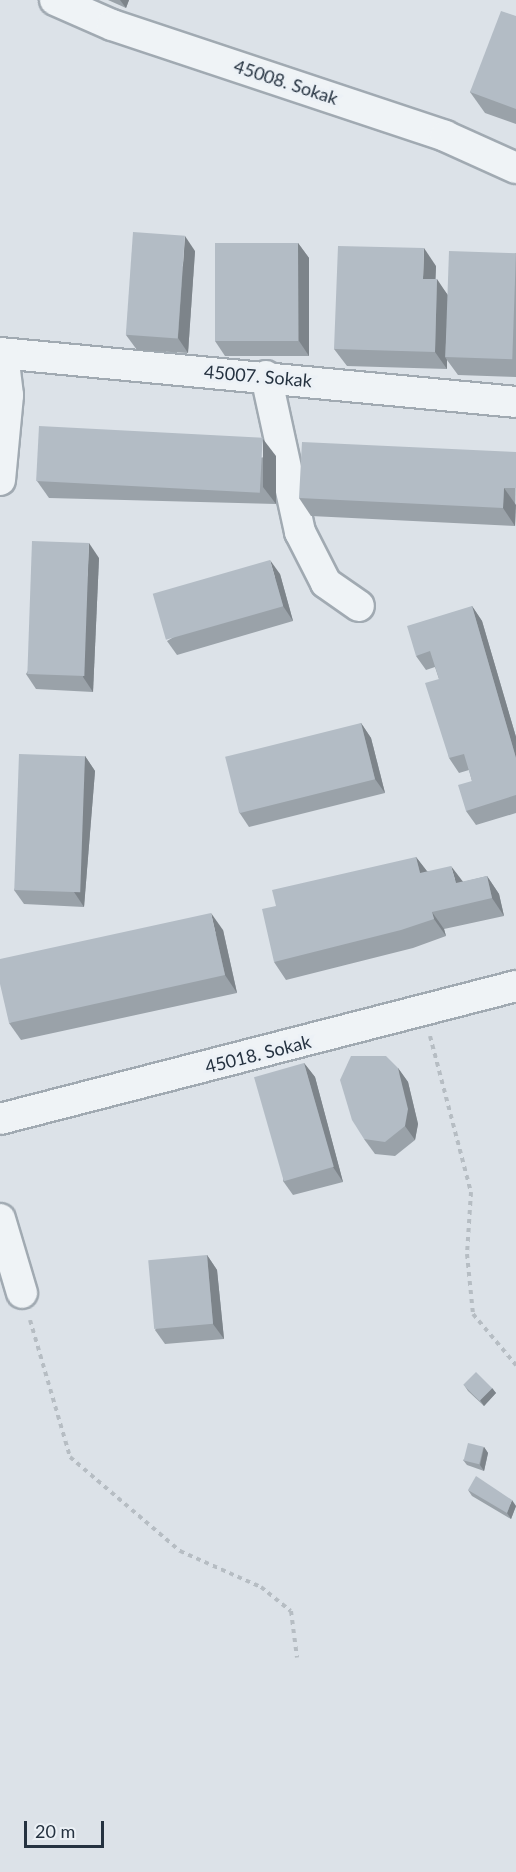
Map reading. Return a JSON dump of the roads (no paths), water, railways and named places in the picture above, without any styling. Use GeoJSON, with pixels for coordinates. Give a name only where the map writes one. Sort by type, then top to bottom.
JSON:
{"type":"FeatureCollection","features":[{"type":"Feature","properties":{"kind":"street","name":"45008. Sokak"},"geometry":{"type":"LineString","coordinates":[[55,0],[112,25],[445,136],[516,168]]}},
{"type":"Feature","properties":{"kind":"street","name":"45007. Sokak"},"geometry":{"type":"LineString","coordinates":[[1,353],[266,376],[516,402]]}},
{"type":"Feature","properties":{"kind":"street"},"geometry":{"type":"LineString","coordinates":[[0,480],[8,395],[1,353]]}},
{"type":"Feature","properties":{"kind":"street"},"geometry":{"type":"LineString","coordinates":[[266,376],[300,532],[326,583],[359,606]]}},
{"type":"Feature","properties":{"kind":"street","name":"45018. Sokak"},"geometry":{"type":"LineString","coordinates":[[0,1119],[424,1012],[516,986]]}},
{"type":"Feature","properties":{"kind":"street"},"geometry":{"type":"LineString","coordinates":[[0,1219],[22,1293]]}}]}
